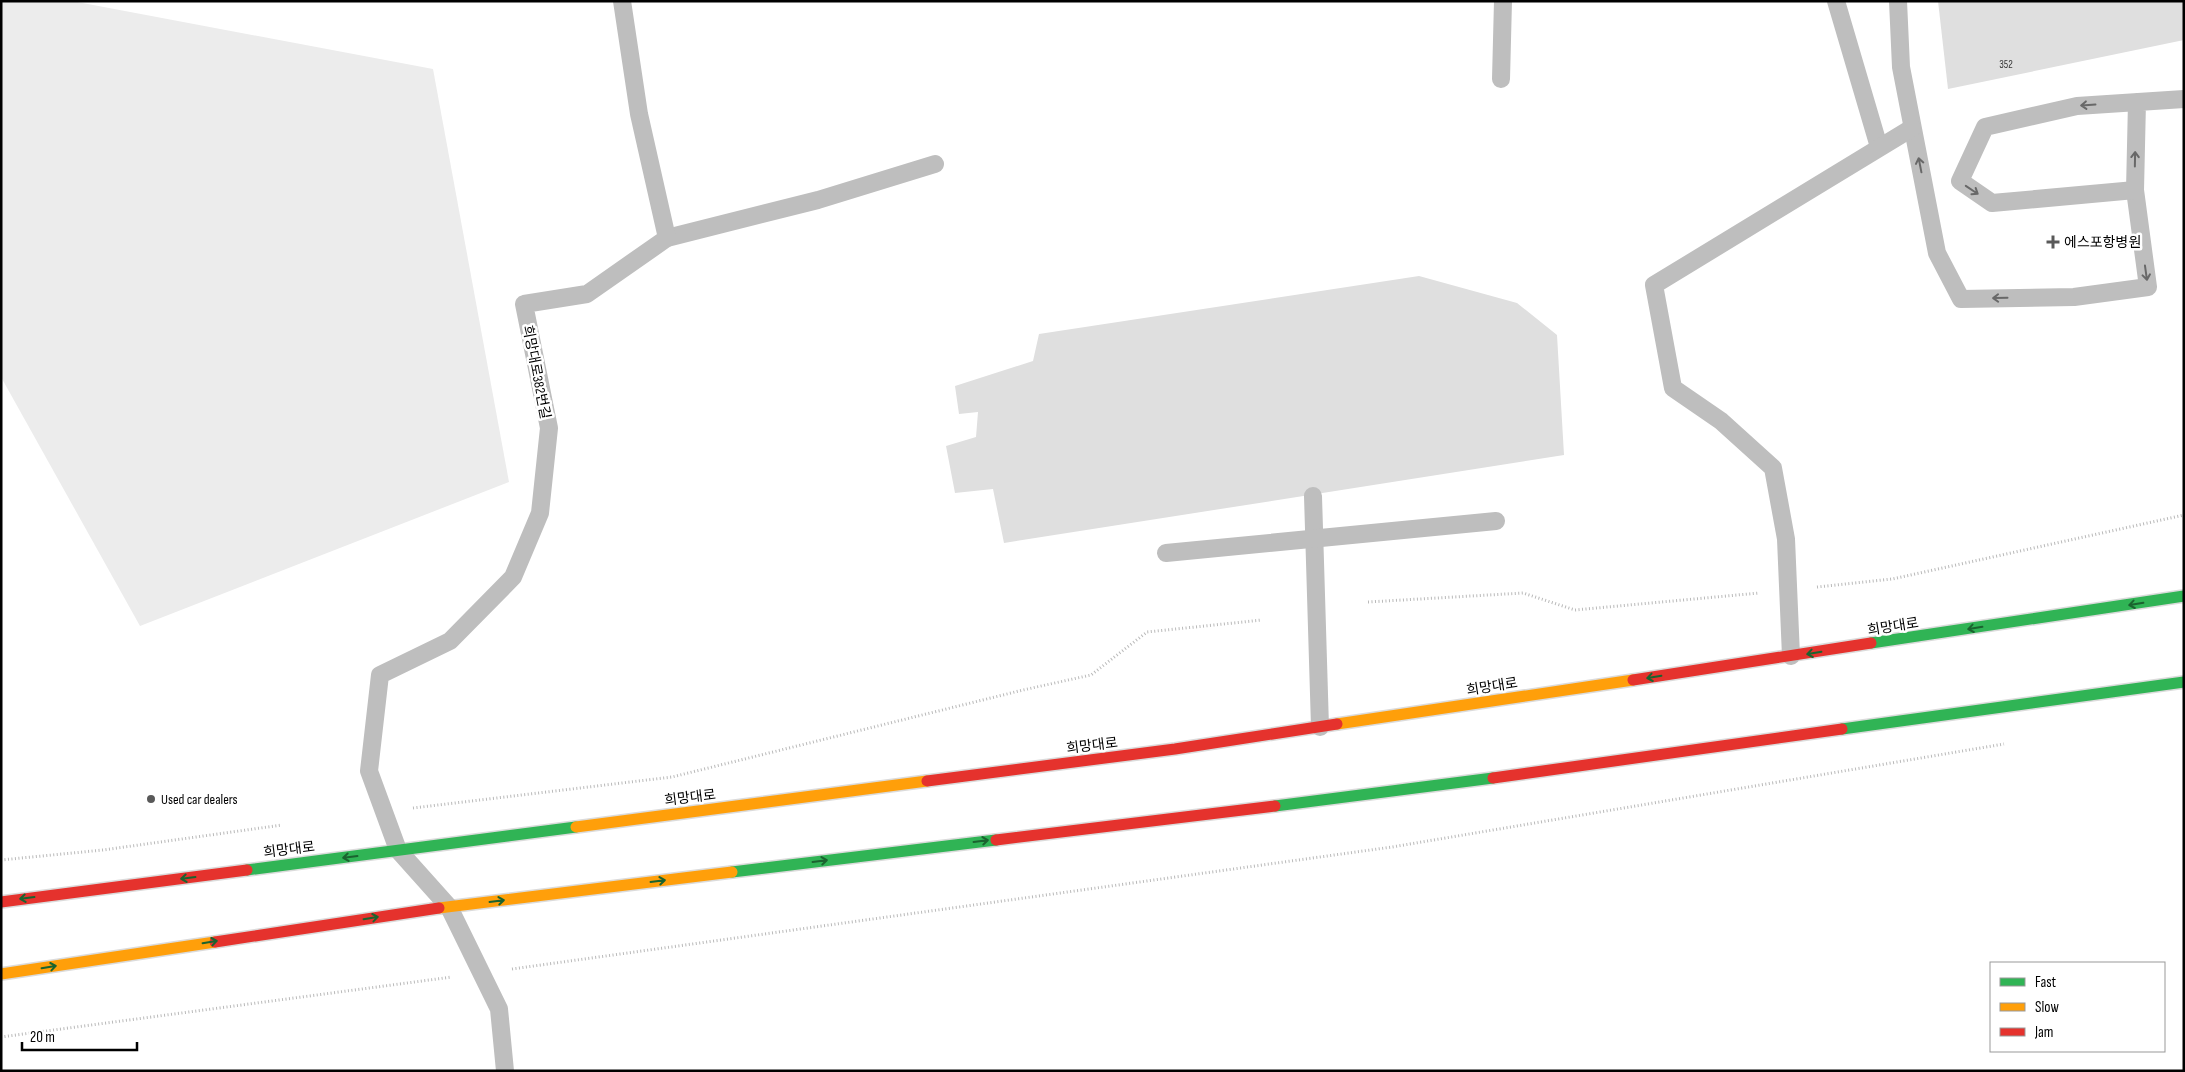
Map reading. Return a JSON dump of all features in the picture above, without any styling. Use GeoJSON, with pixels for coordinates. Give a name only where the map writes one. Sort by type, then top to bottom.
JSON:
{"type":"FeatureCollection","features":[{"type":"Feature","properties":{"kind":"main road","name":"희망대로"},"geometry":{"type":"LineString","coordinates":[[1,902],[1165,750],[2184,596]]}},
{"type":"Feature","properties":{"kind":"main road"},"geometry":{"type":"LineString","coordinates":[[1,974],[448,907],[1426,787],[2184,682]]}},
{"type":"Feature","properties":{"kind":"lane"},"geometry":{"type":"LineString","coordinates":[[622,1],[639,114],[667,238],[818,200],[935,164]]}},
{"type":"Feature","properties":{"kind":"lane"},"geometry":{"type":"LineString","coordinates":[[1501,79],[1502,1]]}},
{"type":"Feature","properties":{"kind":"lane"},"geometry":{"type":"LineString","coordinates":[[1836,1],[1879,147]]}},
{"type":"Feature","properties":{"kind":"lane"},"geometry":{"type":"LineString","coordinates":[[1898,1],[1901,67],[1937,252],[1961,298],[2074,297],[2148,286],[2134,190],[2137,102]]}},
{"type":"Feature","properties":{"kind":"lane"},"geometry":{"type":"LineString","coordinates":[[2134,190],[1992,203],[1960,181],[1985,127],[2077,106],[2184,99]]}},
{"type":"Feature","properties":{"kind":"lane"},"geometry":{"type":"LineString","coordinates":[[1792,656],[1786,538],[1773,468],[1721,421],[1673,388],[1654,285],[1912,128]]}},
{"type":"Feature","properties":{"kind":"lane","name":"희망대로382번길"},"geometry":{"type":"LineString","coordinates":[[398,850],[370,771],[380,674],[450,641],[513,577],[540,512],[549,428],[524,304],[587,294],[667,238]]}},
{"type":"Feature","properties":{"kind":"lane"},"geometry":{"type":"LineString","coordinates":[[1313,496],[1320,727]]}},
{"type":"Feature","properties":{"kind":"lane"},"geometry":{"type":"LineString","coordinates":[[1166,553],[1496,521]]}},
{"type":"Feature","properties":{"kind":"lane"},"geometry":{"type":"LineString","coordinates":[[398,850],[448,907],[499,1009],[505,1071]]}},
{"type":"Feature","properties":{"kind":"path"},"geometry":{"type":"LineString","coordinates":[[1368,602],[1523,593],[1575,610],[1788,590],[1892,579],[2184,516]]}},
{"type":"Feature","properties":{"kind":"path"},"geometry":{"type":"LineString","coordinates":[[410,808],[672,778],[1023,690],[1091,675],[1147,632],[1262,620]]}},
{"type":"Feature","properties":{"kind":"path"},"geometry":{"type":"LineString","coordinates":[[1,1037],[481,973],[1392,847],[2005,744]]}},
{"type":"Feature","properties":{"kind":"path"},"geometry":{"type":"LineString","coordinates":[[1,860],[103,850],[282,825]]}},
{"type":"Feature","properties":{"kind":"shaded area"},"geometry":{"type":"Polygon","coordinates":[[[1,1],[72,1],[433,69],[509,482],[140,626],[1,377],[1,1]]]}},
{"type":"Feature","properties":{"kind":"building"},"geometry":{"type":"Polygon","coordinates":[[[1938,1],[2184,1],[2184,40],[1948,89],[1938,1]]]}},
{"type":"Feature","properties":{"kind":"building"},"geometry":{"type":"Polygon","coordinates":[[[1419,276],[1517,303],[1557,335],[1564,455],[1004,543],[993,489],[955,493],[946,446],[976,437],[978,412],[959,414],[955,386],[1033,361],[1039,334],[1419,276]]]}},
{"type":"Feature","properties":{"kind":"traffic: fast"},"geometry":{"type":"LineString","coordinates":[[1871,643],[2184,596]]}},
{"type":"Feature","properties":{"kind":"traffic: fast"},"geometry":{"type":"LineString","coordinates":[[1842,729],[2184,682]]}},
{"type":"Feature","properties":{"kind":"traffic: fast"},"geometry":{"type":"LineString","coordinates":[[1275,806],[1493,778]]}},
{"type":"Feature","properties":{"kind":"traffic: fast"},"geometry":{"type":"LineString","coordinates":[[247,870],[576,827]]}},
{"type":"Feature","properties":{"kind":"traffic: fast"},"geometry":{"type":"LineString","coordinates":[[732,872],[996,840]]}},
{"type":"Feature","properties":{"kind":"traffic: slow"},"geometry":{"type":"LineString","coordinates":[[1337,724],[1633,680]]}},
{"type":"Feature","properties":{"kind":"traffic: slow"},"geometry":{"type":"LineString","coordinates":[[576,827],[927,781]]}},
{"type":"Feature","properties":{"kind":"traffic: slow"},"geometry":{"type":"LineString","coordinates":[[439,908],[732,872]]}},
{"type":"Feature","properties":{"kind":"traffic: slow"},"geometry":{"type":"LineString","coordinates":[[1,974],[215,942]]}},
{"type":"Feature","properties":{"kind":"traffic: jam"},"geometry":{"type":"LineString","coordinates":[[1633,680],[1871,643]]}},
{"type":"Feature","properties":{"kind":"traffic: jam"},"geometry":{"type":"LineString","coordinates":[[927,781],[1175,749],[1337,724]]}},
{"type":"Feature","properties":{"kind":"traffic: jam"},"geometry":{"type":"LineString","coordinates":[[1493,778],[1842,729]]}},
{"type":"Feature","properties":{"kind":"traffic: jam"},"geometry":{"type":"LineString","coordinates":[[996,840],[1275,806]]}},
{"type":"Feature","properties":{"kind":"traffic: jam"},"geometry":{"type":"LineString","coordinates":[[1,902],[247,870]]}},
{"type":"Feature","properties":{"kind":"traffic: jam"},"geometry":{"type":"LineString","coordinates":[[215,942],[439,908]]}},
{"type":"Feature","properties":{"kind":"place","name":"에스포항병원"},"geometry":{"type":"Point","coordinates":[2053,242]}},
{"type":"Feature","properties":{"kind":"place","name":"Used car dealers"},"geometry":{"type":"Point","coordinates":[151,799]}}]}
